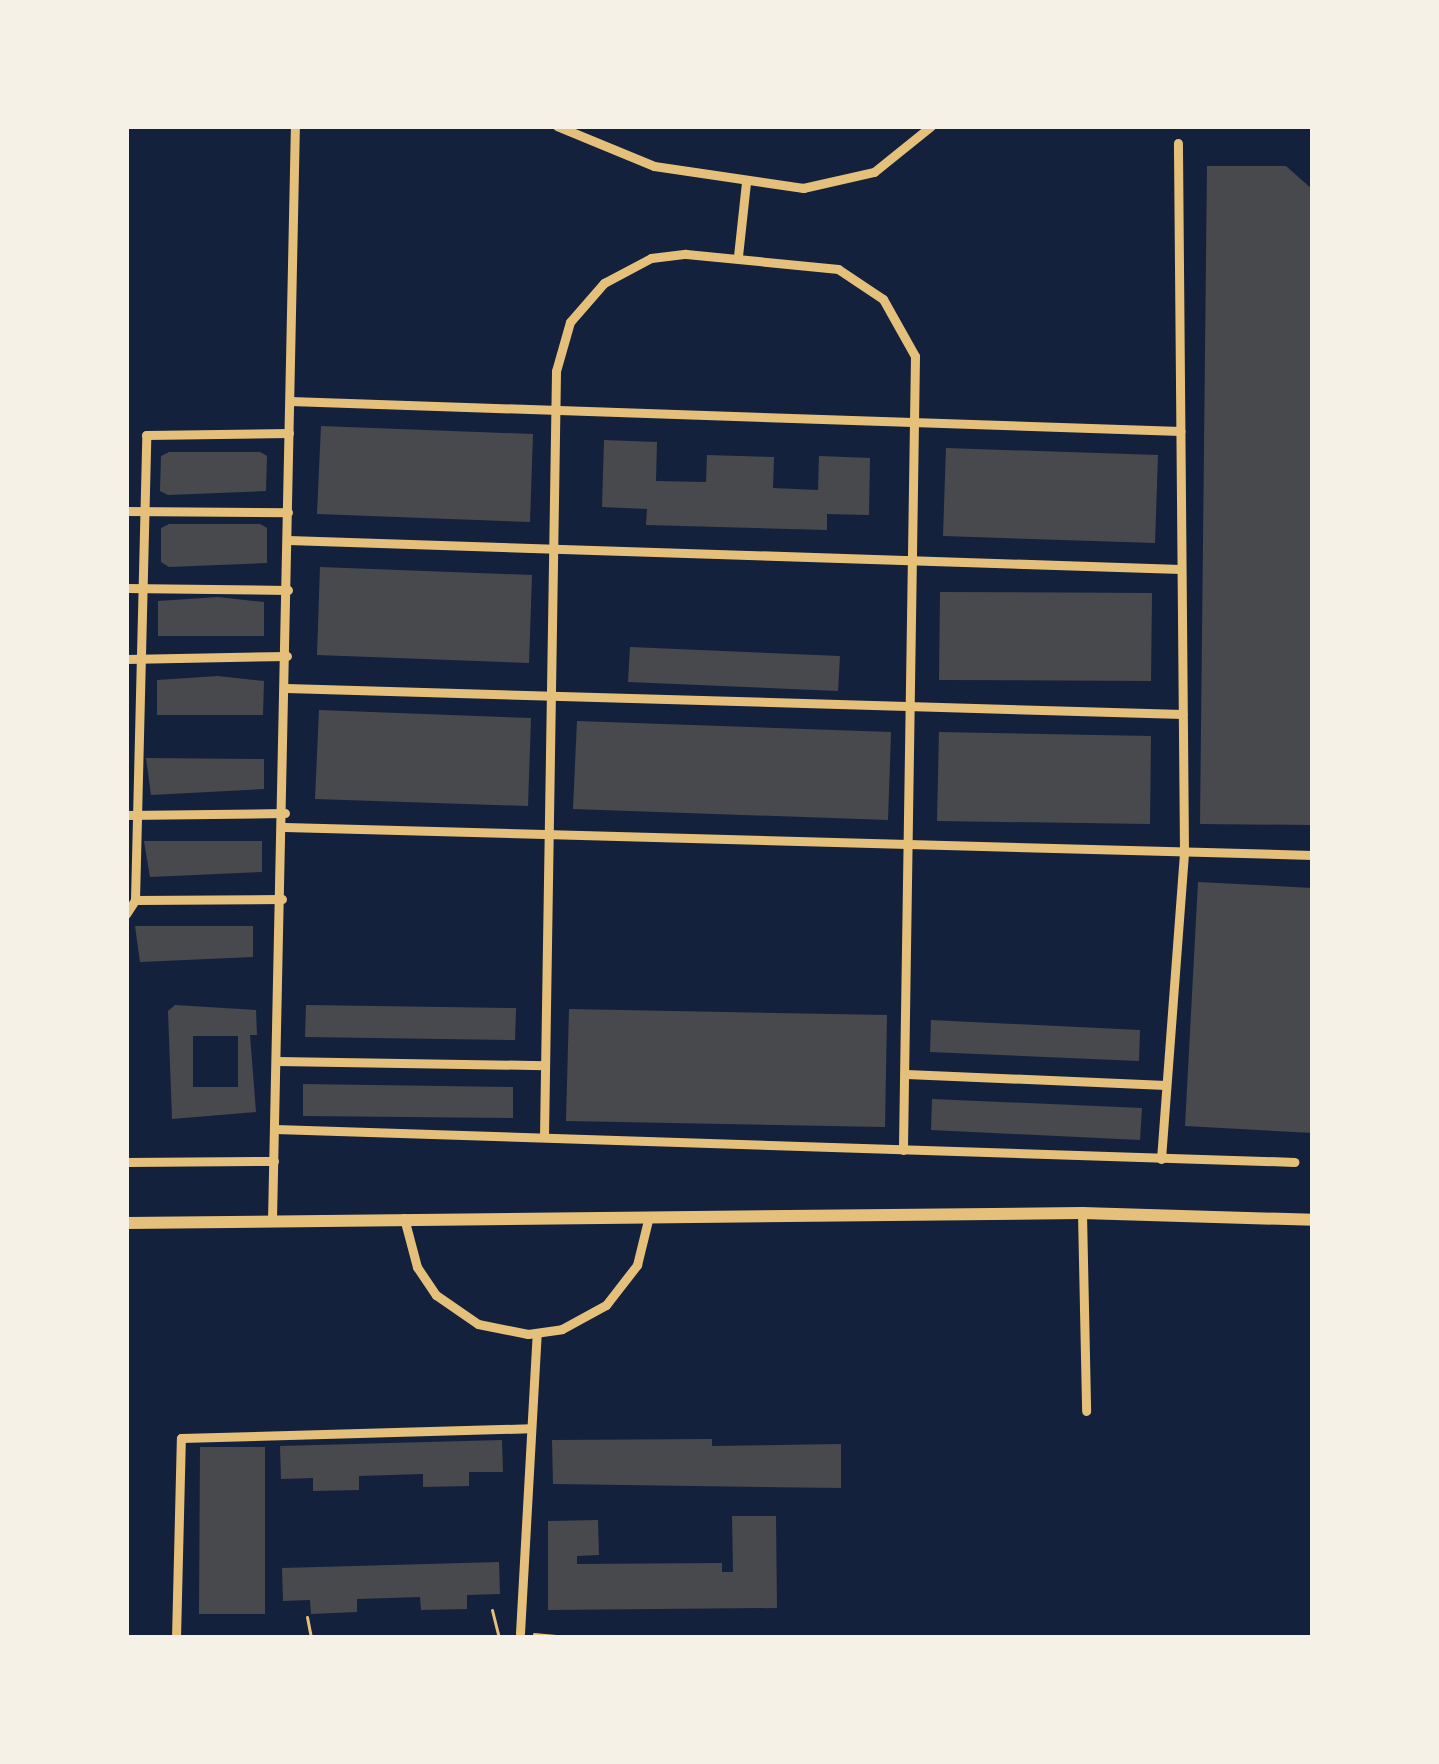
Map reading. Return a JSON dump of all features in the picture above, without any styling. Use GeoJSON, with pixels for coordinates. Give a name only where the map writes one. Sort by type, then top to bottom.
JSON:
{"type":"FeatureCollection","features":[{"type":"Feature","properties":{"kind":"street"},"geometry":{"type":"LineString","coordinates":[[272,1220],[285,826],[296,126]]}},
{"type":"Feature","properties":{"kind":"street"},"geometry":{"type":"LineString","coordinates":[[557,126],[627,158],[746,182],[803,188],[856,179],[891,162],[931,126]]}},
{"type":"Feature","properties":{"kind":"street"},"geometry":{"type":"LineString","coordinates":[[1160,1159],[1184,851],[1178,143]]}},
{"type":"Feature","properties":{"kind":"street"},"geometry":{"type":"LineString","coordinates":[[738,256],[746,182]]}},
{"type":"Feature","properties":{"kind":"street"},"geometry":{"type":"LineString","coordinates":[[544,1136],[555,410],[563,338],[604,283],[651,258],[738,256],[821,263],[883,299],[915,356],[919,422],[903,1150]]}},
{"type":"Feature","properties":{"kind":"street"},"geometry":{"type":"LineString","coordinates":[[290,400],[1180,431]]}},
{"type":"Feature","properties":{"kind":"street"},"geometry":{"type":"LineString","coordinates":[[126,914],[135,900],[131,814],[146,435],[290,434]]}},
{"type":"Feature","properties":{"kind":"street"},"geometry":{"type":"LineString","coordinates":[[126,511],[288,512]]}},
{"type":"Feature","properties":{"kind":"street"},"geometry":{"type":"LineString","coordinates":[[288,540],[1181,569]]}},
{"type":"Feature","properties":{"kind":"street"},"geometry":{"type":"LineString","coordinates":[[126,549],[143,549]]}},
{"type":"Feature","properties":{"kind":"street"},"geometry":{"type":"LineString","coordinates":[[126,588],[288,590]]}},
{"type":"Feature","properties":{"kind":"street"},"geometry":{"type":"LineString","coordinates":[[126,659],[287,656]]}},
{"type":"Feature","properties":{"kind":"street"},"geometry":{"type":"LineString","coordinates":[[286,688],[1183,714]]}},
{"type":"Feature","properties":{"kind":"street"},"geometry":{"type":"LineString","coordinates":[[131,814],[285,813]]}},
{"type":"Feature","properties":{"kind":"street"},"geometry":{"type":"LineString","coordinates":[[285,826],[1313,855]]}},
{"type":"Feature","properties":{"kind":"street"},"geometry":{"type":"LineString","coordinates":[[135,900],[282,899]]}},
{"type":"Feature","properties":{"kind":"street"},"geometry":{"type":"LineString","coordinates":[[277,1061],[545,1065]]}},
{"type":"Feature","properties":{"kind":"street"},"geometry":{"type":"LineString","coordinates":[[906,1074],[1166,1085]]}},
{"type":"Feature","properties":{"kind":"street"},"geometry":{"type":"LineString","coordinates":[[275,1129],[1294,1162]]}},
{"type":"Feature","properties":{"kind":"street"},"geometry":{"type":"LineString","coordinates":[[126,1162],[274,1161]]}},
{"type":"Feature","properties":{"kind":"street"},"geometry":{"type":"LineString","coordinates":[[126,1223],[1082,1213],[1313,1220]]}},
{"type":"Feature","properties":{"kind":"street"},"geometry":{"type":"LineString","coordinates":[[1082,1213],[1086,1411]]}},
{"type":"Feature","properties":{"kind":"street"},"geometry":{"type":"LineString","coordinates":[[404,1218],[417,1267],[449,1307],[494,1330],[537,1334],[578,1323],[618,1293],[637,1264],[649,1216]]}},
{"type":"Feature","properties":{"kind":"street"},"geometry":{"type":"LineString","coordinates":[[520,1633],[537,1334]]}},
{"type":"Feature","properties":{"kind":"street"},"geometry":{"type":"LineString","coordinates":[[176,1638],[181,1438],[530,1428]]}},
{"type":"Feature","properties":{"kind":"path"},"geometry":{"type":"LineString","coordinates":[[492,1610],[499,1638]]}},
{"type":"Feature","properties":{"kind":"path"},"geometry":{"type":"LineString","coordinates":[[307,1617],[310,1638]]}},
{"type":"Feature","properties":{"kind":"path"},"geometry":{"type":"LineString","coordinates":[[520,1633],[578,1638]]}},
{"type":"Feature","properties":{"kind":"building"},"geometry":{"type":"Polygon","coordinates":[[[1207,166],[1286,166],[1313,190],[1313,825],[1200,824],[1207,166]]]}},
{"type":"Feature","properties":{"kind":"building"},"geometry":{"type":"Polygon","coordinates":[[[321,426],[533,434],[530,522],[317,514],[321,426]]]}},
{"type":"Feature","properties":{"kind":"building"},"geometry":{"type":"Polygon","coordinates":[[[604,440],[657,442],[656,481],[706,482],[707,455],[774,457],[773,488],[818,490],[819,456],[870,458],[869,515],[827,514],[827,530],[646,525],[647,509],[602,507],[604,440]]]}},
{"type":"Feature","properties":{"kind":"building"},"geometry":{"type":"Polygon","coordinates":[[[946,448],[1158,455],[1155,543],[943,536],[946,448]]]}},
{"type":"Feature","properties":{"kind":"building"},"geometry":{"type":"Polygon","coordinates":[[[169,452],[260,452],[267,456],[266,491],[168,495],[160,491],[161,456],[169,452]]]}},
{"type":"Feature","properties":{"kind":"building"},"geometry":{"type":"Polygon","coordinates":[[[169,524],[260,524],[267,528],[267,563],[169,567],[161,562],[161,528],[169,524]]]}},
{"type":"Feature","properties":{"kind":"building"},"geometry":{"type":"Polygon","coordinates":[[[320,567],[532,575],[529,663],[317,655],[320,567]]]}},
{"type":"Feature","properties":{"kind":"building"},"geometry":{"type":"Polygon","coordinates":[[[940,592],[1152,593],[1151,681],[939,680],[940,592]]]}},
{"type":"Feature","properties":{"kind":"building"},"geometry":{"type":"Polygon","coordinates":[[[218,597],[264,602],[264,636],[158,636],[158,601],[218,597]]]}},
{"type":"Feature","properties":{"kind":"building"},"geometry":{"type":"Polygon","coordinates":[[[630,647],[840,656],[838,691],[628,682],[630,647]]]}},
{"type":"Feature","properties":{"kind":"building"},"geometry":{"type":"Polygon","coordinates":[[[218,676],[264,681],[263,715],[157,715],[157,680],[218,676]]]}},
{"type":"Feature","properties":{"kind":"building"},"geometry":{"type":"Polygon","coordinates":[[[319,710],[531,718],[528,806],[315,799],[319,710]]]}},
{"type":"Feature","properties":{"kind":"building"},"geometry":{"type":"Polygon","coordinates":[[[577,721],[891,732],[888,820],[573,809],[577,721]]]}},
{"type":"Feature","properties":{"kind":"building"},"geometry":{"type":"Polygon","coordinates":[[[939,732],[1151,736],[1150,824],[937,821],[939,732]]]}},
{"type":"Feature","properties":{"kind":"building"},"geometry":{"type":"Polygon","coordinates":[[[146,758],[264,759],[264,789],[151,795],[146,758]]]}},
{"type":"Feature","properties":{"kind":"building"},"geometry":{"type":"Polygon","coordinates":[[[144,841],[262,841],[262,872],[150,877],[144,841]]]}},
{"type":"Feature","properties":{"kind":"building"},"geometry":{"type":"Polygon","coordinates":[[[1198,882],[1313,888],[1313,1133],[1185,1126],[1198,882]]]}},
{"type":"Feature","properties":{"kind":"building"},"geometry":{"type":"Polygon","coordinates":[[[135,926],[253,926],[253,957],[140,962],[135,926]]]}},
{"type":"Feature","properties":{"kind":"building"},"geometry":{"type":"Polygon","coordinates":[[[175,1005],[256,1010],[257,1035],[250,1035],[256,1112],[172,1119],[168,1011],[175,1005]],[[193,1036],[193,1087],[238,1087],[238,1036],[193,1036]]]}},
{"type":"Feature","properties":{"kind":"building"},"geometry":{"type":"Polygon","coordinates":[[[306,1005],[516,1008],[515,1040],[305,1037],[306,1005]]]}},
{"type":"Feature","properties":{"kind":"building"},"geometry":{"type":"Polygon","coordinates":[[[569,1009],[887,1015],[885,1127],[566,1121],[569,1009]]]}},
{"type":"Feature","properties":{"kind":"building"},"geometry":{"type":"Polygon","coordinates":[[[931,1020],[1140,1030],[1139,1061],[930,1052],[931,1020]]]}},
{"type":"Feature","properties":{"kind":"building"},"geometry":{"type":"Polygon","coordinates":[[[303,1084],[513,1087],[513,1118],[303,1116],[303,1084]]]}},
{"type":"Feature","properties":{"kind":"building"},"geometry":{"type":"Polygon","coordinates":[[[932,1099],[1142,1108],[1140,1140],[931,1130],[932,1099]]]}},
{"type":"Feature","properties":{"kind":"building"},"geometry":{"type":"Polygon","coordinates":[[[712,1439],[712,1446],[841,1444],[841,1488],[553,1484],[552,1440],[712,1439]]]}},
{"type":"Feature","properties":{"kind":"building"},"geometry":{"type":"Polygon","coordinates":[[[502,1440],[503,1472],[469,1472],[469,1486],[423,1487],[423,1474],[359,1476],[359,1490],[313,1491],[313,1478],[281,1479],[280,1446],[502,1440]]]}},
{"type":"Feature","properties":{"kind":"building"},"geometry":{"type":"Polygon","coordinates":[[[200,1447],[265,1447],[265,1614],[199,1614],[200,1447]]]}},
{"type":"Feature","properties":{"kind":"building"},"geometry":{"type":"Polygon","coordinates":[[[732,1516],[776,1516],[777,1608],[548,1610],[548,1521],[598,1520],[599,1555],[577,1556],[577,1564],[722,1563],[722,1572],[733,1572],[732,1516]]]}},
{"type":"Feature","properties":{"kind":"building"},"geometry":{"type":"Polygon","coordinates":[[[499,1562],[500,1594],[467,1595],[467,1609],[421,1610],[420,1597],[357,1599],[357,1612],[311,1614],[310,1600],[283,1601],[282,1568],[499,1562]]]}}]}
